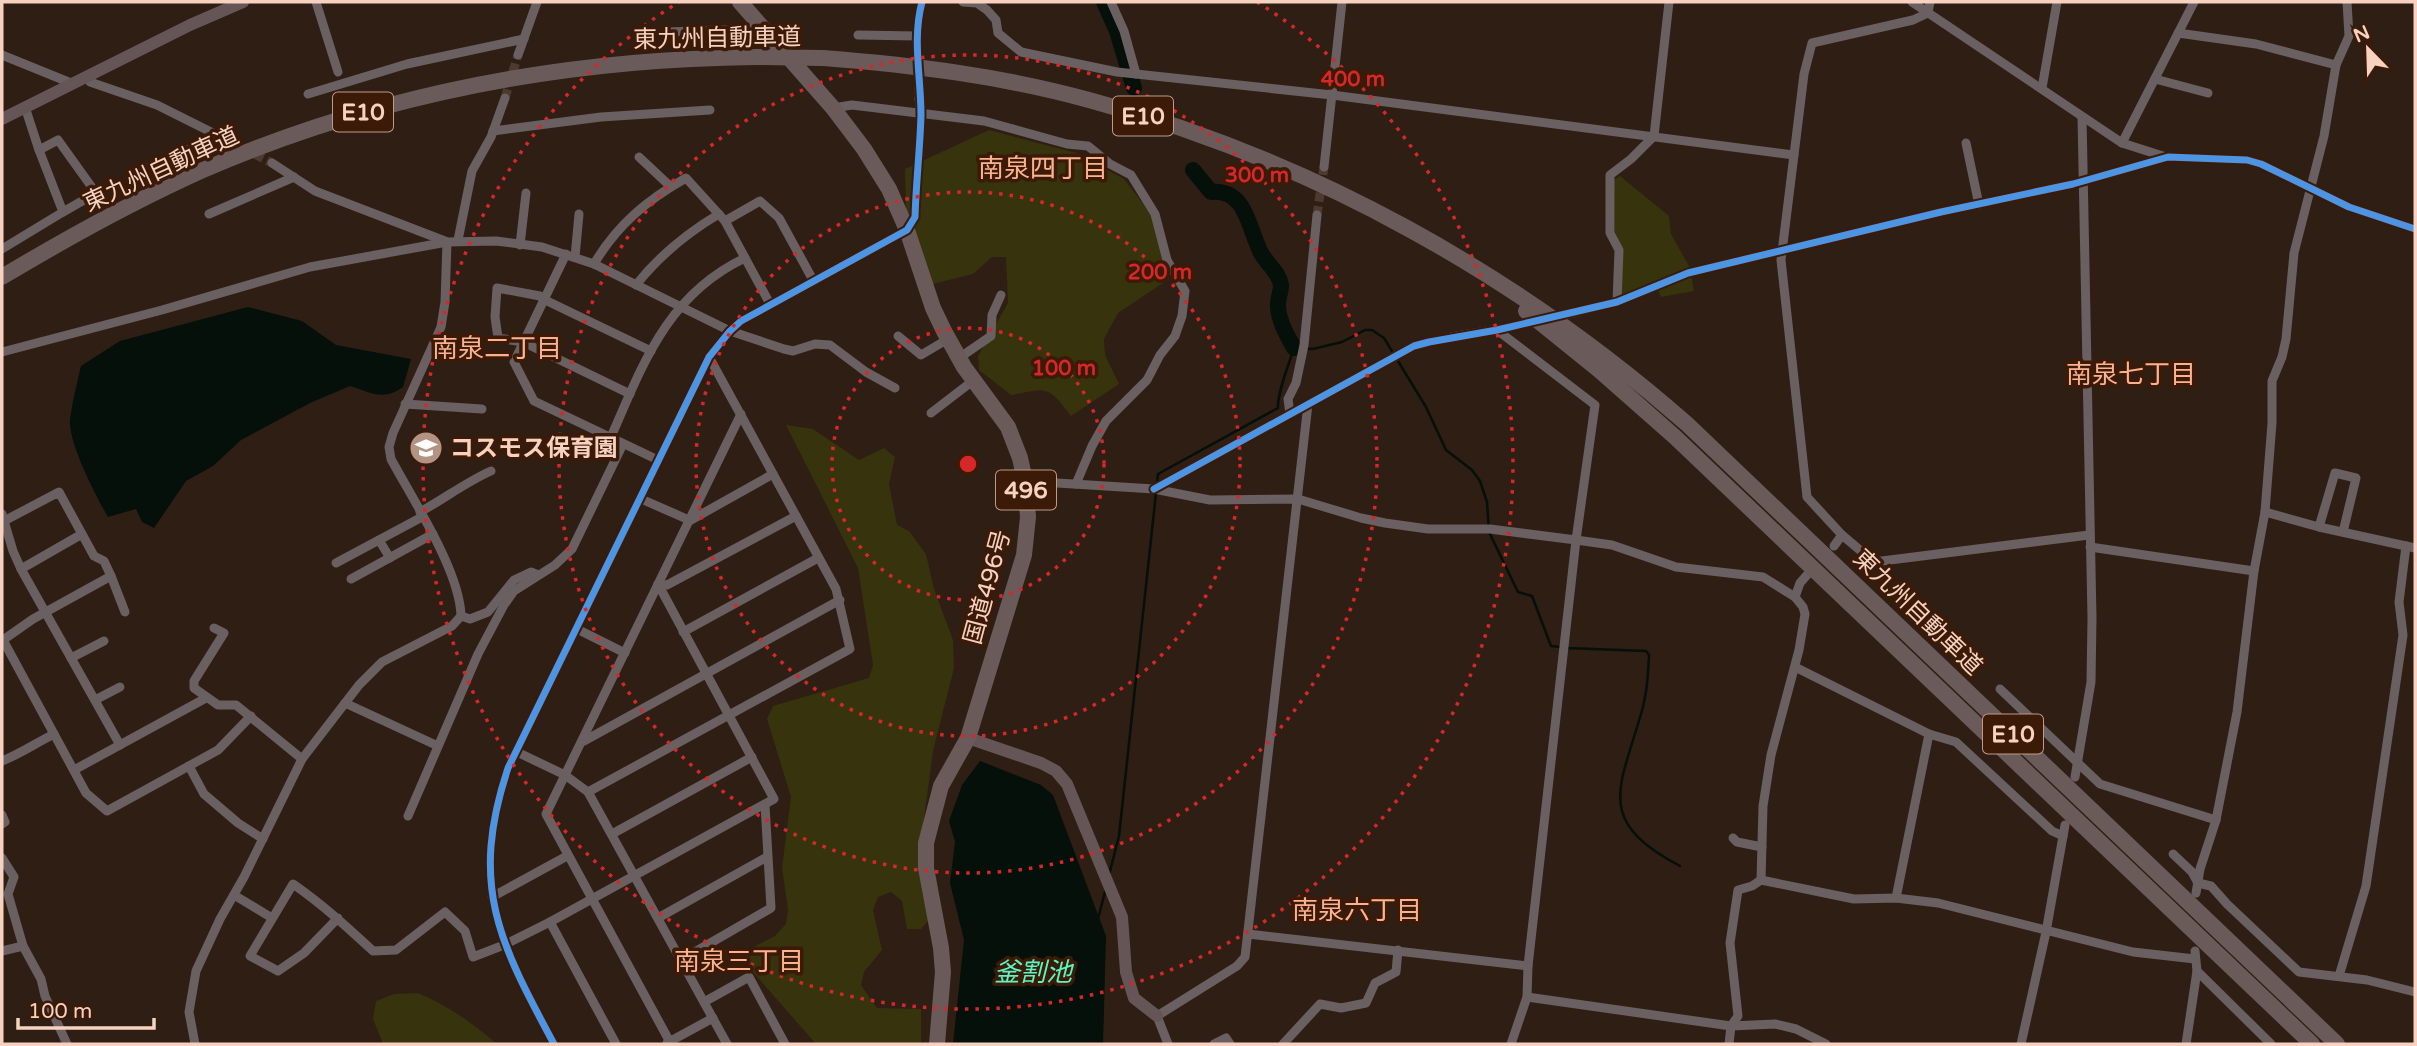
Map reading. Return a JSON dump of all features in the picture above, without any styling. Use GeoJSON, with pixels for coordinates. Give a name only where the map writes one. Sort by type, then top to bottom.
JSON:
{"type":"FeatureCollection","features":[{"type":"Feature","properties":{"kind":"highway","name":"国道496号"},"geometry":{"type":"LineString","coordinates":[[740,2],[833,108],[864,149],[889,189],[907,230],[933,307],[959,358],[1008,427],[1020,458],[1025,481],[1028,517],[1024,555],[968,738],[941,786],[926,843],[926,868],[943,972],[937,1044]]}},
{"type":"Feature","properties":{"kind":"highway","name":"東九州自動車道"},"geometry":{"type":"LineString","coordinates":[[2,278],[126,208],[202,171],[263,146],[371,110],[483,83],[553,71],[695,57],[824,58],[977,75],[1089,100],[1203,136],[1312,180],[1364,205],[1440,248],[1502,284],[1571,330],[1644,387],[2337,1044]]}},
{"type":"Feature","properties":{"kind":"highway","name":"東九州自動車道"},"geometry":{"type":"LineString","coordinates":[[1440,248],[1563,340],[1675,437],[2312,1044]]}},
{"type":"Feature","properties":{"kind":"street"},"geometry":{"type":"LineString","coordinates":[[2,119],[71,83],[243,2]]}},
{"type":"Feature","properties":{"kind":"street"},"geometry":{"type":"LineString","coordinates":[[316,2],[338,72]]}},
{"type":"Feature","properties":{"kind":"street"},"geometry":{"type":"LineString","coordinates":[[518,55],[537,2]]}},
{"type":"Feature","properties":{"kind":"street"},"geometry":{"type":"LineString","coordinates":[[858,35],[918,40],[922,2]]}},
{"type":"Feature","properties":{"kind":"street"},"geometry":{"type":"LineString","coordinates":[[963,2],[977,3],[987,10],[996,20],[998,33],[1021,52],[1136,74],[1332,95],[1794,155]]}},
{"type":"Feature","properties":{"kind":"street"},"geometry":{"type":"LineString","coordinates":[[1111,2],[1124,32],[1136,74]]}},
{"type":"Feature","properties":{"kind":"street"},"geometry":{"type":"LineString","coordinates":[[1324,167],[1342,2]]}},
{"type":"Feature","properties":{"kind":"street"},"geometry":{"type":"LineString","coordinates":[[1616,302],[1619,250],[1610,233],[1610,175],[1654,136],[1669,2]]}},
{"type":"Feature","properties":{"kind":"street"},"geometry":{"type":"LineString","coordinates":[[1912,2],[2122,143],[2168,157],[2247,160],[2279,172],[2362,212],[2415,229]]}},
{"type":"Feature","properties":{"kind":"street"},"geometry":{"type":"LineString","coordinates":[[1928,13],[1930,2]]}},
{"type":"Feature","properties":{"kind":"street"},"geometry":{"type":"LineString","coordinates":[[2042,88],[2057,2]]}},
{"type":"Feature","properties":{"kind":"street"},"geometry":{"type":"LineString","coordinates":[[2122,143],[2194,2]]}},
{"type":"Feature","properties":{"kind":"street"},"geometry":{"type":"LineString","coordinates":[[2197,888],[2200,869],[2216,820],[2236,712],[2254,571],[2265,512],[2272,422],[2271,388],[2286,339],[2294,253],[2324,136],[2336,65],[2349,36],[2347,2]]}},
{"type":"Feature","properties":{"kind":"street"},"geometry":{"type":"LineString","coordinates":[[1928,13],[1913,20],[1812,43],[1804,74],[1781,260],[1807,497],[1842,535],[1874,562],[2089,535]]}},
{"type":"Feature","properties":{"kind":"street"},"geometry":{"type":"LineString","coordinates":[[668,32],[744,29],[757,22]]}},
{"type":"Feature","properties":{"kind":"street"},"geometry":{"type":"LineString","coordinates":[[2179,33],[2256,44],[2336,65]]}},
{"type":"Feature","properties":{"kind":"street"},"geometry":{"type":"LineString","coordinates":[[308,94],[407,64],[524,39]]}},
{"type":"Feature","properties":{"kind":"street"},"geometry":{"type":"LineString","coordinates":[[2,55],[71,83]]}},
{"type":"Feature","properties":{"kind":"street"},"geometry":{"type":"LineString","coordinates":[[86,76],[90,82],[157,105],[232,142]]}},
{"type":"Feature","properties":{"kind":"street"},"geometry":{"type":"LineString","coordinates":[[2155,79],[2208,93]]}},
{"type":"Feature","properties":{"kind":"street"},"geometry":{"type":"LineString","coordinates":[[458,240],[472,171],[494,131],[505,98]]}},
{"type":"Feature","properties":{"kind":"street"},"geometry":{"type":"LineString","coordinates":[[555,1044],[517,976],[504,945],[492,897],[490,875],[493,826],[498,800],[517,752],[709,357],[741,321],[907,230],[915,217],[921,114],[919,98]]}},
{"type":"Feature","properties":{"kind":"street"},"geometry":{"type":"LineString","coordinates":[[833,108],[852,105],[984,121],[1067,144],[1088,146],[1110,164],[1131,176],[1155,214],[1167,260],[1185,290],[1182,316],[1175,336],[1160,355],[1147,380],[1106,421],[1091,446],[1076,484]]}},
{"type":"Feature","properties":{"kind":"street"},"geometry":{"type":"LineString","coordinates":[[25,107],[63,212]]}},
{"type":"Feature","properties":{"kind":"street"},"geometry":{"type":"LineString","coordinates":[[494,131],[601,117],[710,110]]}},
{"type":"Feature","properties":{"kind":"street"},"geometry":{"type":"LineString","coordinates":[[2075,777],[2091,682],[2092,618],[2082,117]]}},
{"type":"Feature","properties":{"kind":"street"},"geometry":{"type":"LineString","coordinates":[[146,168],[219,136]]}},
{"type":"Feature","properties":{"kind":"street"},"geometry":{"type":"LineString","coordinates":[[2,249],[96,193],[58,140],[39,150]]}},
{"type":"Feature","properties":{"kind":"street"},"geometry":{"type":"LineString","coordinates":[[1966,143],[1979,205]]}},
{"type":"Feature","properties":{"kind":"street"},"geometry":{"type":"LineString","coordinates":[[639,157],[671,187]]}},
{"type":"Feature","properties":{"kind":"street"},"geometry":{"type":"LineString","coordinates":[[1574,313],[1616,302],[1688,273],[2073,184],[2082,179],[2168,157]]}},
{"type":"Feature","properties":{"kind":"street"},"geometry":{"type":"LineString","coordinates":[[272,163],[315,191],[447,242]]}},
{"type":"Feature","properties":{"kind":"street"},"geometry":{"type":"LineString","coordinates":[[209,214],[293,177]]}},
{"type":"Feature","properties":{"kind":"street"},"geometry":{"type":"LineString","coordinates":[[594,264],[619,229],[671,187],[687,178],[722,217],[770,304]]}},
{"type":"Feature","properties":{"kind":"street"},"geometry":{"type":"LineString","coordinates":[[520,245],[526,193]]}},
{"type":"Feature","properties":{"kind":"street"},"geometry":{"type":"LineString","coordinates":[[636,285],[670,248],[700,225],[760,201],[779,218],[813,280]]}},
{"type":"Feature","properties":{"kind":"street"},"geometry":{"type":"LineString","coordinates":[[579,214],[570,256],[544,299],[514,362],[534,401],[658,460]]}},
{"type":"Feature","properties":{"kind":"street"},"geometry":{"type":"LineString","coordinates":[[1290,414],[1288,399],[1296,383],[1304,345],[1317,215]]}},
{"type":"Feature","properties":{"kind":"street"},"geometry":{"type":"LineString","coordinates":[[2,352],[310,268],[458,240],[520,245],[594,264],[730,331],[793,351],[815,344],[830,345],[866,372],[895,388]]}},
{"type":"Feature","properties":{"kind":"street"},"geometry":{"type":"LineString","coordinates":[[195,1044],[189,1012],[193,981],[220,919],[302,759],[359,685],[382,662],[452,626],[461,616],[458,590],[433,534],[389,453],[405,404],[440,327],[445,302],[447,242]]}},
{"type":"Feature","properties":{"kind":"street"},"geometry":{"type":"LineString","coordinates":[[611,437],[651,351],[679,307],[710,277],[744,258]]}},
{"type":"Feature","properties":{"kind":"street"},"geometry":{"type":"LineString","coordinates":[[630,394],[523,342],[498,338],[495,317],[496,288],[540,296],[651,351]]}},
{"type":"Feature","properties":{"kind":"street"},"geometry":{"type":"LineString","coordinates":[[959,358],[991,336],[992,315],[1001,295]]}},
{"type":"Feature","properties":{"kind":"street"},"geometry":{"type":"LineString","coordinates":[[1154,489],[1414,346],[1511,327]]}},
{"type":"Feature","properties":{"kind":"street"},"geometry":{"type":"LineString","coordinates":[[1497,330],[1595,405],[1576,540],[1528,966],[1527,997],[1511,1044]]}},
{"type":"Feature","properties":{"kind":"street"},"geometry":{"type":"LineString","coordinates":[[898,336],[921,355],[948,339]]}},
{"type":"Feature","properties":{"kind":"street"},"geometry":{"type":"LineString","coordinates":[[588,792],[850,649],[840,600],[709,357]]}},
{"type":"Feature","properties":{"kind":"street"},"geometry":{"type":"LineString","coordinates":[[931,413],[974,380]]}},
{"type":"Feature","properties":{"kind":"street"},"geometry":{"type":"LineString","coordinates":[[405,404],[482,409]]}},
{"type":"Feature","properties":{"kind":"street"},"geometry":{"type":"LineString","coordinates":[[1157,1016],[1242,963],[1245,957],[1308,404]]}},
{"type":"Feature","properties":{"kind":"street"},"geometry":{"type":"LineString","coordinates":[[713,1018],[668,1043],[546,814],[741,414]]}},
{"type":"Feature","properties":{"kind":"street"},"geometry":{"type":"LineString","coordinates":[[408,817],[478,654],[504,605],[514,591],[555,565],[572,549],[624,444]]}},
{"type":"Feature","properties":{"kind":"street"},"geometry":{"type":"LineString","coordinates":[[336,563],[421,515],[476,477],[491,471]]}},
{"type":"Feature","properties":{"kind":"street"},"geometry":{"type":"LineString","coordinates":[[2319,527],[2335,473],[2356,478],[2343,532]]}},
{"type":"Feature","properties":{"kind":"street"},"geometry":{"type":"LineString","coordinates":[[689,520],[773,474]]}},
{"type":"Feature","properties":{"kind":"street"},"geometry":{"type":"LineString","coordinates":[[1025,481],[1154,489],[1210,500],[1298,499],[1385,523],[1428,529],[1490,529],[1612,545],[1676,567],[1763,577],[1795,597],[1805,614],[1795,667],[1771,754],[1763,806],[1761,880]]}},
{"type":"Feature","properties":{"kind":"street"},"geometry":{"type":"LineString","coordinates":[[120,745],[22,569],[13,551],[3,517],[59,492],[94,556],[104,561],[124,611]]}},
{"type":"Feature","properties":{"kind":"street"},"geometry":{"type":"LineString","coordinates":[[639,498],[689,520]]}},
{"type":"Feature","properties":{"kind":"street"},"geometry":{"type":"LineString","coordinates":[[2265,512],[2411,547],[2399,602],[2403,635],[2366,886],[2339,976]]}},
{"type":"Feature","properties":{"kind":"street"},"geometry":{"type":"LineString","coordinates":[[657,584],[667,585],[796,516]]}},
{"type":"Feature","properties":{"kind":"street"},"geometry":{"type":"LineString","coordinates":[[22,569],[82,534]]}},
{"type":"Feature","properties":{"kind":"street"},"geometry":{"type":"LineString","coordinates":[[351,579],[433,534]]}},
{"type":"Feature","properties":{"kind":"street"},"geometry":{"type":"LineString","coordinates":[[1834,546],[1842,535]]}},
{"type":"Feature","properties":{"kind":"street"},"geometry":{"type":"LineString","coordinates":[[379,540],[390,558]]}},
{"type":"Feature","properties":{"kind":"street"},"geometry":{"type":"LineString","coordinates":[[2090,547],[2254,571]]}},
{"type":"Feature","properties":{"kind":"street"},"geometry":{"type":"LineString","coordinates":[[683,632],[818,558]]}},
{"type":"Feature","properties":{"kind":"street"},"geometry":{"type":"LineString","coordinates":[[461,616],[470,619],[488,612],[514,580],[531,572],[538,575]]}},
{"type":"Feature","properties":{"kind":"street"},"geometry":{"type":"LineString","coordinates":[[1795,597],[1800,583],[1807,575]]}},
{"type":"Feature","properties":{"kind":"street"},"geometry":{"type":"LineString","coordinates":[[111,576],[46,612],[3,640],[86,793],[107,811],[218,750],[251,716]]}},
{"type":"Feature","properties":{"kind":"street"},"geometry":{"type":"LineString","coordinates":[[338,918],[304,953],[278,971],[250,956],[293,884],[322,904],[338,918],[373,951],[396,950],[445,912],[465,931],[473,957],[550,922],[774,799],[657,584]]}},
{"type":"Feature","properties":{"kind":"street"},"geometry":{"type":"LineString","coordinates":[[582,741],[840,600]]}},
{"type":"Feature","properties":{"kind":"street"},"geometry":{"type":"LineString","coordinates":[[214,628],[224,633],[194,681],[194,688],[219,705],[236,705],[302,759]]}},
{"type":"Feature","properties":{"kind":"street"},"geometry":{"type":"LineString","coordinates":[[577,629],[625,653]]}},
{"type":"Feature","properties":{"kind":"street"},"geometry":{"type":"LineString","coordinates":[[71,657],[104,641]]}},
{"type":"Feature","properties":{"kind":"street"},"geometry":{"type":"LineString","coordinates":[[1795,667],[1930,734],[1956,742],[2052,831],[2063,836]]}},
{"type":"Feature","properties":{"kind":"street"},"geometry":{"type":"LineString","coordinates":[[95,700],[120,687]]}},
{"type":"Feature","properties":{"kind":"street"},"geometry":{"type":"LineString","coordinates":[[2000,689],[2100,784],[2216,820]]}},
{"type":"Feature","properties":{"kind":"street"},"geometry":{"type":"LineString","coordinates":[[74,770],[205,698]]}},
{"type":"Feature","properties":{"kind":"street"},"geometry":{"type":"LineString","coordinates":[[345,703],[438,746]]}},
{"type":"Feature","properties":{"kind":"street"},"geometry":{"type":"LineString","coordinates":[[2,761],[54,734]]}},
{"type":"Feature","properties":{"kind":"street"},"geometry":{"type":"LineString","coordinates":[[1896,898],[1930,734]]}},
{"type":"Feature","properties":{"kind":"street"},"geometry":{"type":"LineString","coordinates":[[968,738],[1041,763],[1056,771],[1067,784],[1122,917],[1126,972],[1134,998],[1157,1016],[1168,1044]]}},
{"type":"Feature","properties":{"kind":"street"},"geometry":{"type":"LineString","coordinates":[[517,752],[565,775],[588,792],[727,1044]]}},
{"type":"Feature","properties":{"kind":"street"},"geometry":{"type":"LineString","coordinates":[[612,834],[752,757]]}},
{"type":"Feature","properties":{"kind":"street"},"geometry":{"type":"LineString","coordinates":[[189,766],[204,794],[238,823],[263,839]]}},
{"type":"Feature","properties":{"kind":"street"},"geometry":{"type":"LineString","coordinates":[[681,960],[771,908],[765,805]]}},
{"type":"Feature","properties":{"kind":"street"},"geometry":{"type":"LineString","coordinates":[[2,815],[5,822],[2,824]]}},
{"type":"Feature","properties":{"kind":"street"},"geometry":{"type":"LineString","coordinates":[[2021,1044],[2046,932],[2065,825]]}},
{"type":"Feature","properties":{"kind":"street"},"geometry":{"type":"LineString","coordinates":[[1733,838],[1737,842],[1762,847]]}},
{"type":"Feature","properties":{"kind":"street"},"geometry":{"type":"LineString","coordinates":[[2173,854],[2192,872],[2197,888]]}},
{"type":"Feature","properties":{"kind":"street"},"geometry":{"type":"LineString","coordinates":[[492,897],[567,856]]}},
{"type":"Feature","properties":{"kind":"street"},"geometry":{"type":"LineString","coordinates":[[658,918],[767,857]]}},
{"type":"Feature","properties":{"kind":"street"},"geometry":{"type":"LineString","coordinates":[[2,858],[14,877],[8,894],[23,946],[41,979],[45,996],[67,1044]]}},
{"type":"Feature","properties":{"kind":"street"},"geometry":{"type":"LineString","coordinates":[[1729,1044],[1731,1026],[1738,1016],[1730,943],[1738,890],[1761,880],[1854,899],[1896,898],[1938,903],[2133,952],[2195,955],[2197,971],[2186,1044]]}},
{"type":"Feature","properties":{"kind":"street"},"geometry":{"type":"LineString","coordinates":[[2197,888],[2211,886],[2299,972],[2339,976],[2415,992]]}},
{"type":"Feature","properties":{"kind":"street"},"geometry":{"type":"LineString","coordinates":[[234,895],[272,918]]}},
{"type":"Feature","properties":{"kind":"street"},"geometry":{"type":"LineString","coordinates":[[550,922],[616,1044]]}},
{"type":"Feature","properties":{"kind":"street"},"geometry":{"type":"LineString","coordinates":[[1248,934],[1528,966]]}},
{"type":"Feature","properties":{"kind":"street"},"geometry":{"type":"LineString","coordinates":[[2,951],[23,946]]}},
{"type":"Feature","properties":{"kind":"street"},"geometry":{"type":"LineString","coordinates":[[1283,1044],[1320,1004],[1341,1008],[1366,1003],[1375,984],[1396,972],[1398,950]]}},
{"type":"Feature","properties":{"kind":"street"},"geometry":{"type":"LineString","coordinates":[[2197,971],[2272,1044]]}},
{"type":"Feature","properties":{"kind":"street"},"geometry":{"type":"LineString","coordinates":[[704,1002],[749,977],[785,1044]]}},
{"type":"Feature","properties":{"kind":"street"},"geometry":{"type":"LineString","coordinates":[[1527,997],[1731,1026],[1775,1024],[1796,1029],[1826,1044]]}},
{"type":"Feature","properties":{"kind":"street"},"geometry":{"type":"LineString","coordinates":[[1214,1044],[1226,1038],[1230,1044]]}},
{"type":"Feature","properties":{"kind":"shaded area"},"geometry":{"type":"Polygon","coordinates":[[[989,130],[1076,153],[1124,179],[1151,214],[1170,265],[1169,279],[1118,313],[1104,339],[1105,355],[1119,384],[1071,416],[1052,394],[1046,391],[1011,395],[979,370],[978,356],[1008,303],[1006,257],[992,257],[973,274],[933,284],[906,210],[905,169],[989,130]]]}},
{"type":"Feature","properties":{"kind":"shaded area"},"geometry":{"type":"Polygon","coordinates":[[[1620,176],[1669,216],[1671,234],[1690,268],[1622,297],[1622,247],[1615,232],[1614,180],[1620,176]]]}},
{"type":"Feature","properties":{"kind":"shaded area"},"geometry":{"type":"Polygon","coordinates":[[[1691,275],[1694,291],[1661,297],[1657,288],[1691,275]]]}},
{"type":"Feature","properties":{"kind":"shaded area"},"geometry":{"type":"Polygon","coordinates":[[[786,425],[813,429],[859,460],[884,448],[895,457],[889,484],[897,525],[909,531],[926,554],[934,589],[953,640],[954,668],[933,751],[920,849],[922,891],[930,919],[921,929],[907,929],[902,901],[891,892],[878,897],[873,910],[882,950],[864,972],[861,985],[877,1008],[921,1009],[921,1044],[816,1044],[738,955],[775,936],[786,924],[788,910],[782,868],[791,797],[767,719],[773,706],[869,678],[873,665],[858,568],[786,425]]]}},
{"type":"Feature","properties":{"kind":"shaded area"},"geometry":{"type":"Polygon","coordinates":[[[418,993],[460,1016],[497,1044],[383,1044],[373,1019],[376,1001],[394,994],[418,993]]]}},
{"type":"Feature","properties":{"kind":"water"},"geometry":{"type":"Polygon","coordinates":[[[248,307],[302,321],[336,345],[411,359],[403,387],[383,395],[350,386],[310,403],[241,440],[213,466],[186,481],[154,528],[142,522],[136,509],[108,517],[73,442],[70,420],[81,366],[120,341],[248,307]]]}},
{"type":"Feature","properties":{"kind":"water","name":"釜割池"},"geometry":{"type":"Polygon","coordinates":[[[980,761],[1041,785],[1053,795],[1106,936],[1103,1044],[953,1044],[964,940],[950,883],[955,842],[949,821],[962,785],[980,761]]]}},
{"type":"Feature","properties":{"kind":"waterway"},"geometry":{"type":"LineString","coordinates":[[1104,2],[1117,31],[1134,88]]}},
{"type":"Feature","properties":{"kind":"waterway"},"geometry":{"type":"LineString","coordinates":[[1193,170],[1211,192],[1232,197],[1245,212],[1261,253],[1280,280],[1279,313],[1294,348]]}},
{"type":"Feature","properties":{"kind":"waterway"},"geometry":{"type":"LineString","coordinates":[[1157,483],[1158,474],[1278,408],[1281,387],[1294,348],[1313,349],[1342,342],[1365,330],[1372,330],[1384,338],[1426,407],[1446,450],[1472,470],[1480,481],[1487,502],[1489,532],[1518,592],[1532,596],[1551,646],[1560,647]]}},
{"type":"Feature","properties":{"kind":"waterway"},"geometry":{"type":"LineString","coordinates":[[1109,875],[1119,836],[1156,493]]}},
{"type":"Feature","properties":{"kind":"waterway"},"geometry":{"type":"LineString","coordinates":[[1566,648],[1646,651],[1649,655],[1645,699],[1626,763],[1620,802],[1625,818],[1635,834],[1653,850],[1680,866]]}},
{"type":"Feature","properties":{"kind":"waterway"},"geometry":{"type":"LineString","coordinates":[[1098,919],[1106,888]]}},
{"type":"Feature","properties":{"kind":"tunnel"},"geometry":{"type":"LineString","coordinates":[[917,45],[919,98]]}},
{"type":"Feature","properties":{"kind":"tunnel"},"geometry":{"type":"LineString","coordinates":[[505,98],[518,55]]}},
{"type":"Feature","properties":{"kind":"tunnel"},"geometry":{"type":"LineString","coordinates":[[231,142],[272,163]]}},
{"type":"Feature","properties":{"kind":"tunnel"},"geometry":{"type":"LineString","coordinates":[[1317,215],[1324,167]]}},
{"type":"Feature","properties":{"kind":"tunnel"},"geometry":{"type":"LineString","coordinates":[[1511,327],[1574,313]]}},
{"type":"Feature","properties":{"kind":"cycle path"},"geometry":{"type":"LineString","coordinates":[[554,1044],[518,974],[496,912],[491,880],[491,846],[508,768],[709,357],[741,321],[907,230],[915,217],[921,115],[918,30],[922,2]]}},
{"type":"Feature","properties":{"kind":"cycle path"},"geometry":{"type":"LineString","coordinates":[[1154,489],[1414,346],[1617,302],[1688,273],[1941,212],[2073,184],[2168,157],[2247,160],[2261,164],[2349,207],[2415,229]]}},
{"type":"Feature","properties":{"kind":"place","name":"コスモス保育園"},"geometry":{"type":"Point","coordinates":[426,448]}},
{"type":"Feature","properties":{"kind":"district","name":"南泉四丁目"},"geometry":{"type":"Point","coordinates":[1043,168]}},
{"type":"Feature","properties":{"kind":"district","name":"南泉二丁目"},"geometry":{"type":"Point","coordinates":[497,348]}},
{"type":"Feature","properties":{"kind":"district","name":"南泉七丁目"},"geometry":{"type":"Point","coordinates":[2131,374]}},
{"type":"Feature","properties":{"kind":"district","name":"南泉六丁目"},"geometry":{"type":"Point","coordinates":[1357,910]}},
{"type":"Feature","properties":{"kind":"district","name":"南泉三丁目"},"geometry":{"type":"Point","coordinates":[739,961]}}]}
